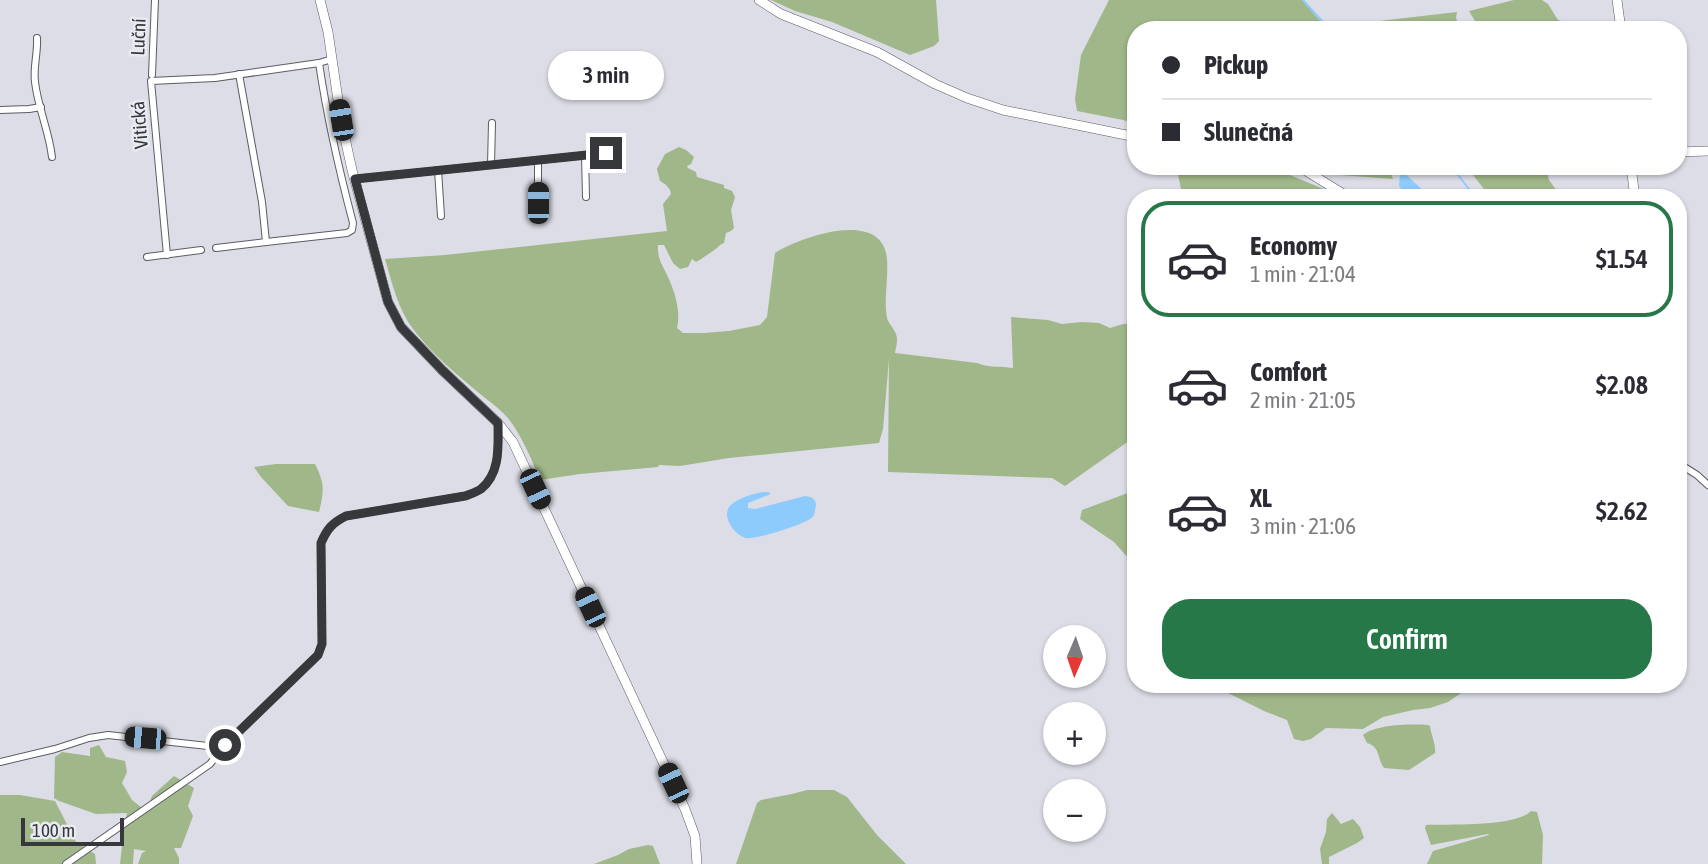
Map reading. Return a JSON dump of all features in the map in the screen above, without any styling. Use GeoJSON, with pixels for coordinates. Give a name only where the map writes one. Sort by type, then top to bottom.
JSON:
{"type":"FeatureCollection","features":[{"type":"Feature","properties":{"kind":"street","name":"Luční"},"geometry":{"type":"LineString","coordinates":[[152,75],[155,0]]}},
{"type":"Feature","properties":{"kind":"street"},"geometry":{"type":"LineString","coordinates":[[320,0],[341,120],[388,302],[401,327],[498,423],[513,442],[685,809],[695,836],[698,864]]}},
{"type":"Feature","properties":{"kind":"street"},"geometry":{"type":"LineString","coordinates":[[759,0],[780,14],[877,52],[967,98],[1003,110],[1127,135]]}},
{"type":"Feature","properties":{"kind":"street"},"geometry":{"type":"LineString","coordinates":[[1616,0],[1620,21]]}},
{"type":"Feature","properties":{"kind":"street"},"geometry":{"type":"LineString","coordinates":[[37,38],[35,85],[52,157]]}},
{"type":"Feature","properties":{"kind":"street","name":"Vitická"},"geometry":{"type":"LineString","coordinates":[[167,255],[151,81],[215,78],[332,59]]}},
{"type":"Feature","properties":{"kind":"street"},"geometry":{"type":"LineString","coordinates":[[216,248],[347,233],[352,230],[353,223],[327,114],[319,63]]}},
{"type":"Feature","properties":{"kind":"street"},"geometry":{"type":"LineString","coordinates":[[239,74],[262,202],[266,242]]}},
{"type":"Feature","properties":{"kind":"street"},"geometry":{"type":"LineString","coordinates":[[0,110],[41,107]]}},
{"type":"Feature","properties":{"kind":"street"},"geometry":{"type":"LineString","coordinates":[[491,165],[492,123]]}},
{"type":"Feature","properties":{"kind":"street"},"geometry":{"type":"LineString","coordinates":[[1687,152],[1708,151]]}},
{"type":"Feature","properties":{"kind":"street"},"geometry":{"type":"LineString","coordinates":[[355,179],[606,153]]}},
{"type":"Feature","properties":{"kind":"street"},"geometry":{"type":"LineString","coordinates":[[585,155],[586,197]]}},
{"type":"Feature","properties":{"kind":"street"},"geometry":{"type":"LineString","coordinates":[[538,160],[538,203]]}},
{"type":"Feature","properties":{"kind":"street"},"geometry":{"type":"LineString","coordinates":[[438,170],[441,216]]}},
{"type":"Feature","properties":{"kind":"street"},"geometry":{"type":"LineString","coordinates":[[1313,175],[1335,189]]}},
{"type":"Feature","properties":{"kind":"street"},"geometry":{"type":"LineString","coordinates":[[147,257],[201,250]]}},
{"type":"Feature","properties":{"kind":"street"},"geometry":{"type":"LineString","coordinates":[[66,864],[210,764],[225,745],[318,655],[322,644],[321,543],[334,522],[346,516],[465,496],[481,489],[496,467],[498,423]]}},
{"type":"Feature","properties":{"kind":"street"},"geometry":{"type":"LineString","coordinates":[[1687,470],[1708,485]]}},
{"type":"Feature","properties":{"kind":"street"},"geometry":{"type":"LineString","coordinates":[[0,762],[108,735],[217,747],[225,745]]}},
{"type":"Feature","properties":{"kind":"green space"},"geometry":{"type":"Polygon","coordinates":[[[771,0],[936,0],[939,41],[934,46],[910,55],[771,0]]]}},
{"type":"Feature","properties":{"kind":"green space"},"geometry":{"type":"Polygon","coordinates":[[[1109,0],[1302,0],[1320,21],[1127,21],[1127,121],[1077,111],[1075,99],[1081,55],[1109,0]]]}},
{"type":"Feature","properties":{"kind":"green space"},"geometry":{"type":"Polygon","coordinates":[[[1514,0],[1542,0],[1561,21],[1475,21],[1469,11],[1514,0]]]}},
{"type":"Feature","properties":{"kind":"green space"},"geometry":{"type":"Polygon","coordinates":[[[1457,12],[1457,21],[1379,21],[1457,12]]]}},
{"type":"Feature","properties":{"kind":"green space"},"geometry":{"type":"Polygon","coordinates":[[[679,147],[686,150],[694,157],[687,166],[696,172],[697,177],[724,185],[735,197],[731,210],[734,228],[726,233],[724,243],[701,259],[696,262],[692,259],[688,267],[680,269],[673,263],[664,245],[658,245],[659,258],[677,302],[677,328],[683,333],[729,331],[760,325],[767,317],[775,253],[801,241],[836,231],[868,233],[879,240],[886,253],[886,310],[897,337],[895,353],[1013,368],[1011,317],[1062,324],[1099,323],[1110,328],[1127,324],[1127,442],[1065,486],[1052,478],[888,472],[889,359],[883,429],[879,443],[540,480],[523,443],[507,418],[444,363],[413,329],[399,304],[385,259],[667,231],[663,204],[671,194],[667,186],[660,181],[657,169],[665,154],[679,147]]]}},
{"type":"Feature","properties":{"kind":"green space"},"geometry":{"type":"Polygon","coordinates":[[[1178,175],[1290,175],[1324,189],[1181,189],[1178,175]]]}},
{"type":"Feature","properties":{"kind":"green space"},"geometry":{"type":"Polygon","coordinates":[[[1339,175],[1391,175],[1393,179],[1339,175]]]}},
{"type":"Feature","properties":{"kind":"green space"},"geometry":{"type":"Polygon","coordinates":[[[1473,175],[1548,175],[1556,189],[1484,189],[1473,175]]]}},
{"type":"Feature","properties":{"kind":"green space"},"geometry":{"type":"Polygon","coordinates":[[[315,464],[323,488],[319,512],[288,506],[254,467],[315,464]]]}},
{"type":"Feature","properties":{"kind":"green space"},"geometry":{"type":"Polygon","coordinates":[[[1127,493],[1127,557],[1114,542],[1080,519],[1082,510],[1127,493]]]}},
{"type":"Feature","properties":{"kind":"green space"},"geometry":{"type":"Polygon","coordinates":[[[1228,693],[1461,693],[1448,702],[1430,708],[1383,717],[1363,729],[1326,728],[1311,739],[1303,741],[1294,739],[1287,720],[1228,693]]]}},
{"type":"Feature","properties":{"kind":"green space"},"geometry":{"type":"Polygon","coordinates":[[[1428,725],[1435,753],[1409,770],[1384,768],[1377,750],[1367,743],[1363,735],[1385,727],[1428,725]]]}},
{"type":"Feature","properties":{"kind":"green space"},"geometry":{"type":"Polygon","coordinates":[[[99,745],[106,757],[125,761],[127,772],[122,783],[132,800],[146,811],[152,796],[174,776],[194,788],[188,806],[193,816],[181,848],[174,848],[179,864],[138,864],[142,853],[146,851],[134,849],[133,864],[120,864],[127,813],[96,814],[54,798],[55,757],[62,752],[90,756],[90,748],[99,745]]]}},
{"type":"Feature","properties":{"kind":"green space"},"geometry":{"type":"Polygon","coordinates":[[[807,790],[834,790],[847,797],[877,835],[906,864],[736,864],[757,803],[807,790]]]}},
{"type":"Feature","properties":{"kind":"green space"},"geometry":{"type":"Polygon","coordinates":[[[0,795],[20,795],[55,801],[76,842],[95,854],[96,864],[0,864],[0,795]]]}},
{"type":"Feature","properties":{"kind":"green space"},"geometry":{"type":"Polygon","coordinates":[[[1531,811],[1537,812],[1543,835],[1542,864],[1427,864],[1433,851],[1489,835],[1431,845],[1426,825],[1512,820],[1531,811]]]}},
{"type":"Feature","properties":{"kind":"green space"},"geometry":{"type":"Polygon","coordinates":[[[1332,813],[1341,824],[1353,819],[1364,838],[1329,857],[1329,864],[1322,864],[1320,849],[1327,819],[1332,813]]]}},
{"type":"Feature","properties":{"kind":"green space"},"geometry":{"type":"Polygon","coordinates":[[[653,846],[660,864],[594,864],[629,849],[653,846]]]}},
{"type":"Feature","properties":{"kind":"water"},"geometry":{"type":"Polygon","coordinates":[[[1400,175],[1406,175],[1422,189],[1401,189],[1400,175]]]}},
{"type":"Feature","properties":{"kind":"water"},"geometry":{"type":"Polygon","coordinates":[[[763,492],[771,494],[748,503],[748,508],[755,509],[805,496],[816,502],[814,515],[805,522],[778,532],[751,538],[741,536],[730,524],[728,508],[743,498],[763,492]]]}},
{"type":"Feature","properties":{"kind":"waterway"},"geometry":{"type":"LineString","coordinates":[[1303,0],[1322,21]]}},
{"type":"Feature","properties":{"kind":"waterway"},"geometry":{"type":"LineString","coordinates":[[1458,175],[1469,189]]}},
{"type":"Feature","properties":{"kind":"route"},"geometry":{"type":"LineString","coordinates":[[225,745],[318,655],[322,644],[321,543],[334,522],[346,516],[465,496],[481,489],[496,467],[498,423],[414,342],[401,327],[388,302],[355,179],[606,153]]}}]}
